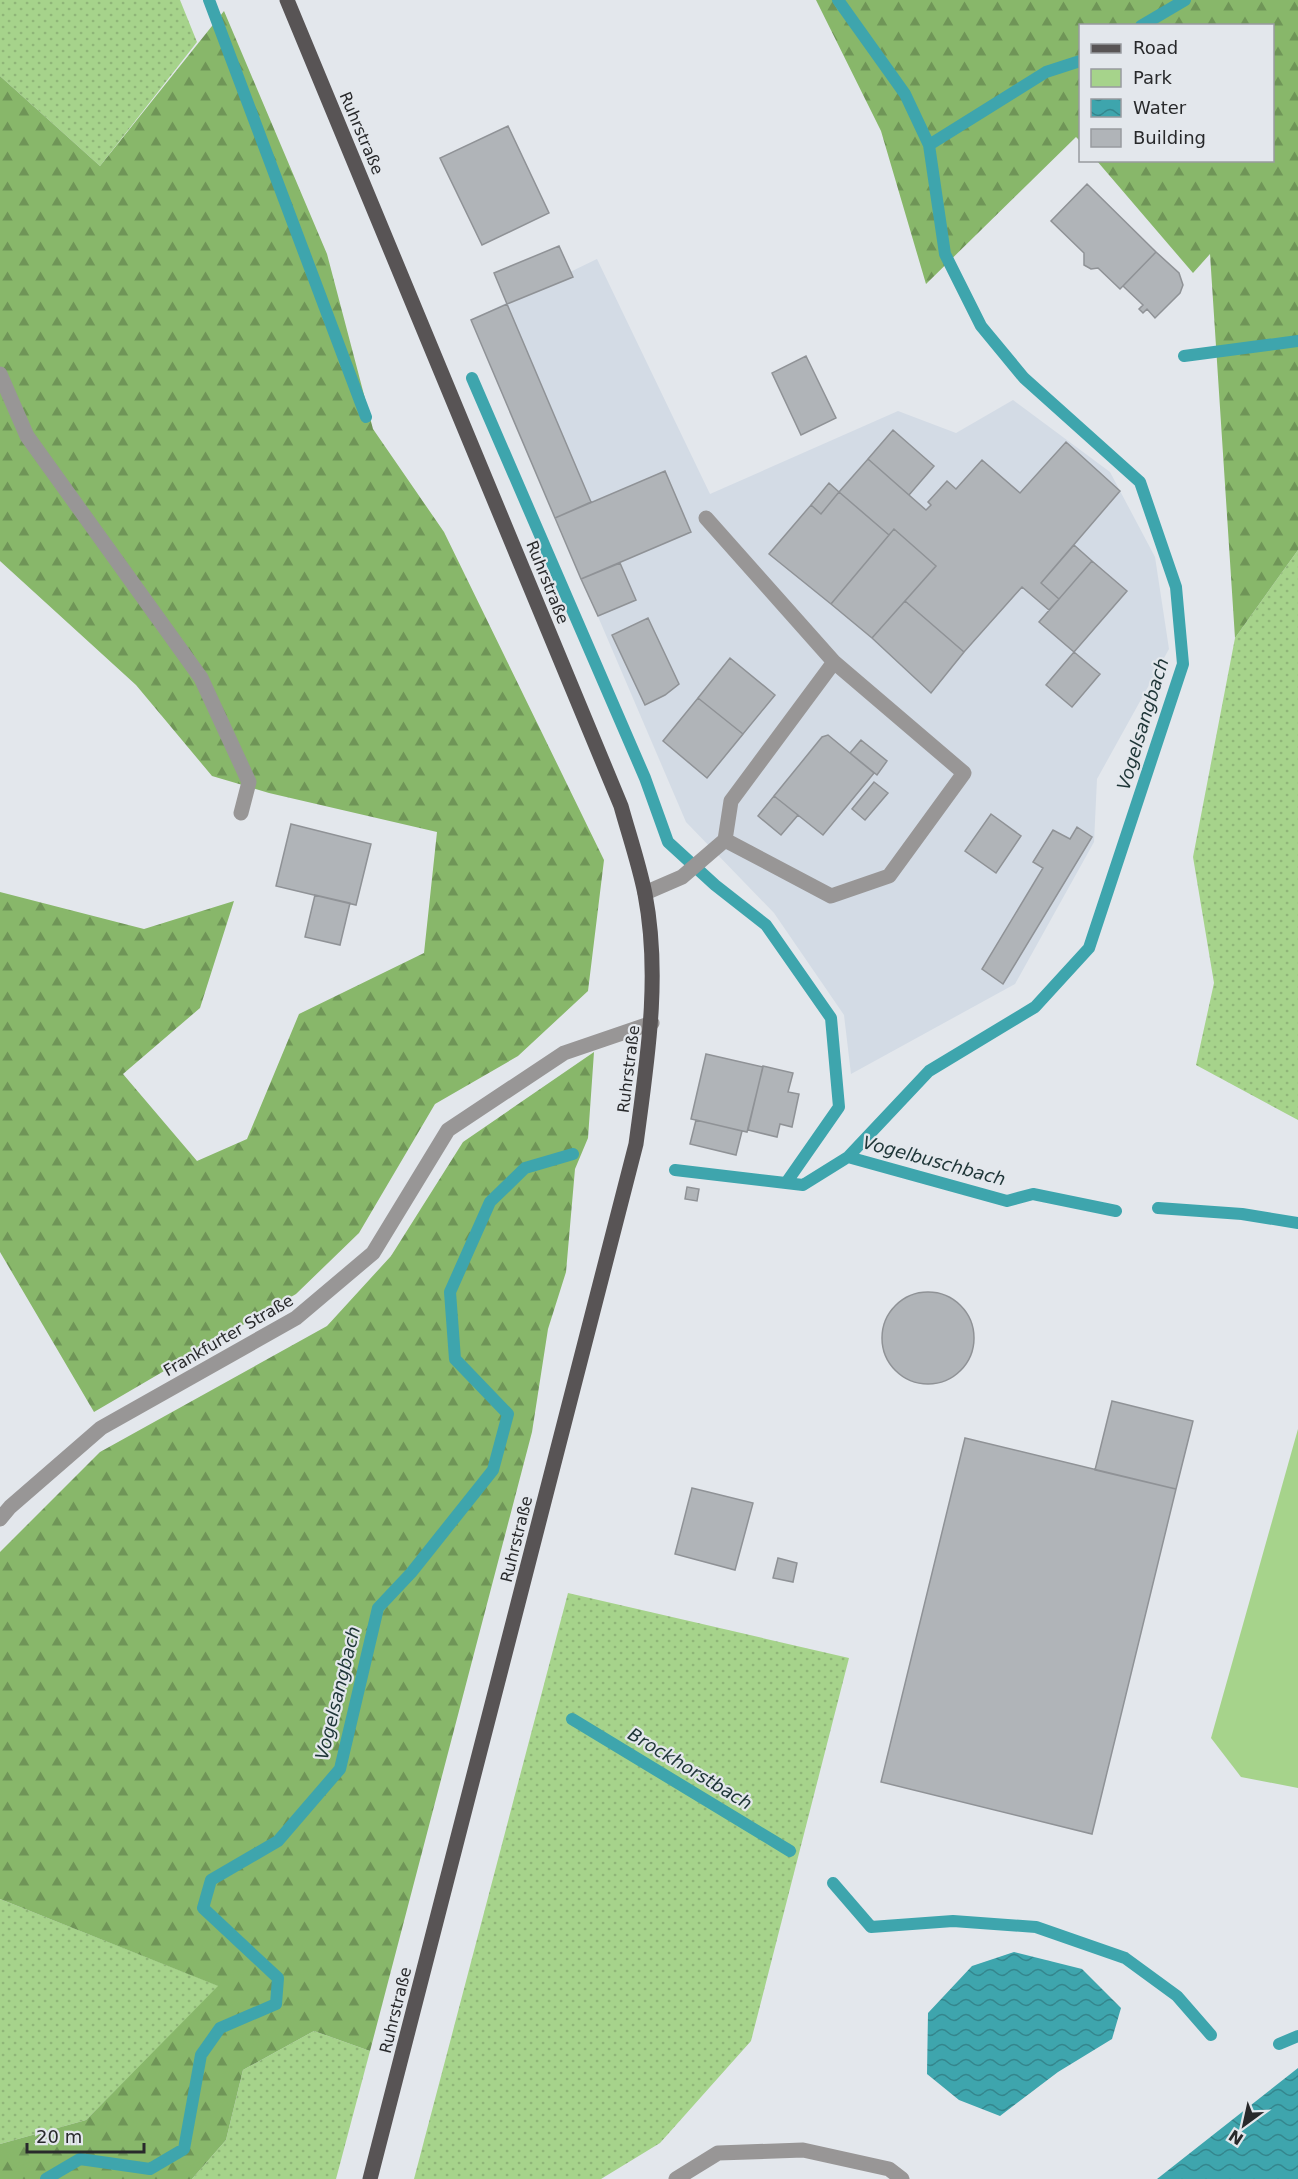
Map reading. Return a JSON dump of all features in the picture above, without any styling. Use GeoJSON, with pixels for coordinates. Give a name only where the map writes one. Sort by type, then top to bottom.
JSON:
{"type":"FeatureCollection","features":[{"type":"Feature","properties":{"kind":"main road","name":"Ruhrstraße"},"geometry":{"type":"LineString","coordinates":[[287,0],[621,806],[645,893],[652,1023],[636,1144],[370,2179]]}},
{"type":"Feature","properties":{"kind":"street"},"geometry":{"type":"LineString","coordinates":[[0,374],[27,436],[201,678],[249,782],[241,813]]}},
{"type":"Feature","properties":{"kind":"street"},"geometry":{"type":"LineString","coordinates":[[706,518],[834,662],[964,773],[890,876],[831,896],[725,840]]}},
{"type":"Feature","properties":{"kind":"street"},"geometry":{"type":"LineString","coordinates":[[645,893],[682,877],[725,840],[731,801],[834,662]]}},
{"type":"Feature","properties":{"kind":"street","name":"Frankfurter Straße"},"geometry":{"type":"LineString","coordinates":[[0,1519],[10,1507],[101,1428],[296,1318],[373,1253],[448,1130],[564,1053],[652,1023]]}},
{"type":"Feature","properties":{"kind":"street"},"geometry":{"type":"LineString","coordinates":[[676,2179],[718,2152],[803,2150],[889,2169],[902,2179]]}},
{"type":"Feature","properties":{"kind":"shaded area"},"geometry":{"type":"Polygon","coordinates":[[[597,259],[710,494],[898,411],[956,433],[1013,400],[1110,472],[1155,557],[1169,649],[1097,779],[1094,842],[1015,984],[851,1074],[844,1015],[774,913],[686,822],[471,320],[597,259]]]}},
{"type":"Feature","properties":{"kind":"green space"},"geometry":{"type":"Polygon","coordinates":[[[0,0],[180,0],[197,42],[100,166],[0,76],[0,0]]]}},
{"type":"Feature","properties":{"kind":"green space"},"geometry":{"type":"Polygon","coordinates":[[[816,0],[1298,0],[1298,550],[1235,638],[1210,254],[1193,273],[1098,162],[1274,162],[1274,24],[1079,24],[1079,140],[1076,137],[926,284],[881,131],[816,0]]]}},
{"type":"Feature","properties":{"kind":"green space"},"geometry":{"type":"Polygon","coordinates":[[[224,11],[327,254],[373,429],[444,532],[604,860],[588,991],[518,1056],[435,1104],[359,1233],[296,1294],[94,1412],[0,1252],[0,892],[144,929],[234,901],[200,1008],[123,1074],[197,1161],[247,1139],[299,1014],[424,953],[437,832],[269,793],[212,776],[136,685],[0,561],[0,76],[100,166],[224,11]]]}},
{"type":"Feature","properties":{"kind":"green space"},"geometry":{"type":"Polygon","coordinates":[[[1298,550],[1298,1120],[1196,1065],[1214,983],[1193,857],[1235,638],[1298,550]]]}},
{"type":"Feature","properties":{"kind":"green space"},"geometry":{"type":"Polygon","coordinates":[[[594,1052],[588,1138],[575,1169],[566,1272],[548,1329],[532,1432],[370,2051],[314,2031],[243,2070],[226,2140],[192,2179],[0,2179],[0,2144],[86,2120],[218,1986],[0,1899],[0,1552],[100,1452],[327,1326],[391,1256],[463,1142],[594,1052]]]}},
{"type":"Feature","properties":{"kind":"green space"},"geometry":{"type":"Polygon","coordinates":[[[1298,1429],[1298,1788],[1241,1777],[1211,1738],[1298,1429]]]}},
{"type":"Feature","properties":{"kind":"green space"},"geometry":{"type":"Polygon","coordinates":[[[568,1593],[849,1658],[751,2041],[660,2143],[601,2179],[414,2179],[568,1593]]]}},
{"type":"Feature","properties":{"kind":"green space"},"geometry":{"type":"Polygon","coordinates":[[[0,1899],[219,1986],[86,2120],[0,2144],[0,1899]]]}},
{"type":"Feature","properties":{"kind":"green space"},"geometry":{"type":"Polygon","coordinates":[[[314,2031],[370,2051],[336,2179],[192,2179],[226,2140],[243,2070],[314,2031]]]}},
{"type":"Feature","properties":{"kind":"water"},"geometry":{"type":"Polygon","coordinates":[[[1014,1952],[1082,1969],[1121,2008],[1112,2039],[1058,2072],[1000,2116],[959,2100],[927,2074],[928,2013],[972,1966],[1014,1952]]]}},
{"type":"Feature","properties":{"kind":"water"},"geometry":{"type":"Polygon","coordinates":[[[1298,2068],[1298,2179],[1157,2179],[1298,2068]]]}},
{"type":"Feature","properties":{"kind":"building"},"geometry":{"type":"Polygon","coordinates":[[[508,126],[549,213],[482,245],[440,158],[508,126]]]}},
{"type":"Feature","properties":{"kind":"building"},"geometry":{"type":"Polygon","coordinates":[[[1087,184],[1156,252],[1120,289],[1098,268],[1091,269],[1084,265],[1084,253],[1051,221],[1087,184]]]}},
{"type":"Feature","properties":{"kind":"building"},"geometry":{"type":"Polygon","coordinates":[[[559,246],[573,277],[507,304],[494,273],[559,246]]]}},
{"type":"Feature","properties":{"kind":"building"},"geometry":{"type":"Polygon","coordinates":[[[1156,252],[1179,273],[1183,285],[1180,293],[1155,318],[1147,309],[1143,313],[1139,309],[1143,305],[1123,286],[1156,252]]]}},
{"type":"Feature","properties":{"kind":"building"},"geometry":{"type":"Polygon","coordinates":[[[507,304],[591,502],[555,518],[471,320],[507,304]]]}},
{"type":"Feature","properties":{"kind":"building"},"geometry":{"type":"Polygon","coordinates":[[[806,356],[836,418],[801,435],[772,373],[806,356]]]}},
{"type":"Feature","properties":{"kind":"building"},"geometry":{"type":"Polygon","coordinates":[[[893,430],[934,466],[909,495],[868,459],[893,430]]]}},
{"type":"Feature","properties":{"kind":"building"},"geometry":{"type":"Polygon","coordinates":[[[1066,442],[1120,491],[1041,583],[1059,599],[1049,610],[1022,587],[964,652],[905,601],[936,566],[894,529],[889,535],[839,492],[868,459],[926,510],[931,505],[928,502],[947,481],[956,489],[982,460],[1020,493],[1066,442]]]}},
{"type":"Feature","properties":{"kind":"building"},"geometry":{"type":"Polygon","coordinates":[[[665,471],[691,532],[581,579],[555,518],[665,471]]]}},
{"type":"Feature","properties":{"kind":"building"},"geometry":{"type":"Polygon","coordinates":[[[829,483],[839,492],[821,514],[811,505],[829,483]]]}},
{"type":"Feature","properties":{"kind":"building"},"geometry":{"type":"Polygon","coordinates":[[[839,492],[889,535],[831,604],[769,554],[811,505],[821,514],[839,492]]]}},
{"type":"Feature","properties":{"kind":"building"},"geometry":{"type":"Polygon","coordinates":[[[894,529],[936,566],[872,638],[831,604],[894,529]]]}},
{"type":"Feature","properties":{"kind":"building"},"geometry":{"type":"Polygon","coordinates":[[[1074,545],[1092,561],[1059,599],[1041,583],[1074,545]]]}},
{"type":"Feature","properties":{"kind":"building"},"geometry":{"type":"Polygon","coordinates":[[[1092,561],[1127,591],[1074,652],[1039,622],[1092,561]]]}},
{"type":"Feature","properties":{"kind":"building"},"geometry":{"type":"Polygon","coordinates":[[[620,563],[636,600],[598,616],[581,579],[620,563]]]}},
{"type":"Feature","properties":{"kind":"building"},"geometry":{"type":"Polygon","coordinates":[[[905,601],[964,652],[931,693],[872,638],[905,601]]]}},
{"type":"Feature","properties":{"kind":"building"},"geometry":{"type":"Polygon","coordinates":[[[648,618],[679,684],[665,695],[645,705],[612,635],[648,618]]]}},
{"type":"Feature","properties":{"kind":"building"},"geometry":{"type":"Polygon","coordinates":[[[1074,652],[1100,674],[1072,707],[1046,685],[1074,652]]]}},
{"type":"Feature","properties":{"kind":"building"},"geometry":{"type":"Polygon","coordinates":[[[730,658],[775,695],[743,734],[698,698],[730,658]]]}},
{"type":"Feature","properties":{"kind":"building"},"geometry":{"type":"Polygon","coordinates":[[[698,698],[743,734],[707,778],[663,741],[698,698]]]}},
{"type":"Feature","properties":{"kind":"building"},"geometry":{"type":"Polygon","coordinates":[[[828,735],[874,773],[823,835],[774,796],[822,737],[828,735]]]}},
{"type":"Feature","properties":{"kind":"building"},"geometry":{"type":"Polygon","coordinates":[[[861,740],[887,761],[877,775],[850,753],[861,740]]]}},
{"type":"Feature","properties":{"kind":"building"},"geometry":{"type":"Polygon","coordinates":[[[874,782],[888,793],[865,820],[852,809],[874,782]]]}},
{"type":"Feature","properties":{"kind":"building"},"geometry":{"type":"Polygon","coordinates":[[[774,796],[798,815],[781,835],[758,816],[774,796]]]}},
{"type":"Feature","properties":{"kind":"building"},"geometry":{"type":"Polygon","coordinates":[[[991,814],[1021,836],[996,873],[965,851],[991,814]]]}},
{"type":"Feature","properties":{"kind":"building"},"geometry":{"type":"Polygon","coordinates":[[[291,824],[371,844],[356,905],[276,886],[291,824]]]}},
{"type":"Feature","properties":{"kind":"building"},"geometry":{"type":"Polygon","coordinates":[[[1077,827],[1092,837],[1003,984],[982,969],[1043,868],[1033,862],[1053,830],[1070,839],[1077,827]]]}},
{"type":"Feature","properties":{"kind":"building"},"geometry":{"type":"Polygon","coordinates":[[[315,895],[350,903],[340,945],[305,937],[315,895]]]}},
{"type":"Feature","properties":{"kind":"building"},"geometry":{"type":"Polygon","coordinates":[[[706,1054],[763,1067],[747,1132],[691,1119],[706,1054]]]}},
{"type":"Feature","properties":{"kind":"building"},"geometry":{"type":"Polygon","coordinates":[[[763,1066],[793,1073],[788,1092],[799,1094],[792,1127],[780,1124],[777,1137],[748,1130],[763,1066]]]}},
{"type":"Feature","properties":{"kind":"building"},"geometry":{"type":"Polygon","coordinates":[[[696,1120],[742,1131],[736,1155],[690,1144],[696,1120]]]}},
{"type":"Feature","properties":{"kind":"building"},"geometry":{"type":"Polygon","coordinates":[[[687,1187],[699,1189],[697,1201],[685,1199],[687,1187]]]}},
{"type":"Feature","properties":{"kind":"building"},"geometry":{"type":"Polygon","coordinates":[[[928,1292],[946,1295],[961,1305],[971,1320],[974,1338],[971,1356],[961,1371],[946,1381],[928,1384],[910,1381],[895,1371],[885,1356],[882,1338],[885,1320],[895,1305],[910,1295],[928,1292]]]}},
{"type":"Feature","properties":{"kind":"building"},"geometry":{"type":"Polygon","coordinates":[[[1112,1401],[1193,1421],[1176,1489],[1095,1470],[1112,1401]]]}},
{"type":"Feature","properties":{"kind":"building"},"geometry":{"type":"Polygon","coordinates":[[[965,1438],[1176,1489],[1092,1834],[881,1782],[965,1438]]]}},
{"type":"Feature","properties":{"kind":"building"},"geometry":{"type":"Polygon","coordinates":[[[692,1488],[753,1503],[735,1570],[675,1554],[692,1488]]]}},
{"type":"Feature","properties":{"kind":"building"},"geometry":{"type":"Polygon","coordinates":[[[778,1558],[797,1563],[793,1582],[773,1578],[778,1558]]]}},
{"type":"Feature","properties":{"kind":"waterway"},"geometry":{"type":"LineString","coordinates":[[209,0],[366,417]]}},
{"type":"Feature","properties":{"kind":"waterway","name":"Vogelsangbach"},"geometry":{"type":"LineString","coordinates":[[675,1170],[803,1185],[848,1157],[929,1071],[1035,1007],[1089,948],[1183,664],[1176,587],[1140,482],[1024,378],[981,326],[945,254],[929,145],[905,94],[838,0]]}},
{"type":"Feature","properties":{"kind":"waterway"},"geometry":{"type":"LineString","coordinates":[[1144,24],[1185,0]]}},
{"type":"Feature","properties":{"kind":"waterway"},"geometry":{"type":"LineString","coordinates":[[929,145],[1046,72],[1079,61]]}},
{"type":"Feature","properties":{"kind":"waterway"},"geometry":{"type":"LineString","coordinates":[[1184,356],[1298,341]]}},
{"type":"Feature","properties":{"kind":"waterway"},"geometry":{"type":"LineString","coordinates":[[472,378],[645,778],[668,842],[715,885],[766,925],[831,1018],[839,1107],[786,1183]]}},
{"type":"Feature","properties":{"kind":"waterway","name":"Vogelsangbach"},"geometry":{"type":"LineString","coordinates":[[46,2179],[80,2159],[150,2169],[184,2149],[201,2055],[220,2028],[276,2004],[278,1978],[203,1908],[211,1880],[278,1841],[340,1769],[378,1608],[411,1573],[493,1470],[508,1414],[455,1359],[450,1292],[490,1202],[525,1168],[573,1154]]}},
{"type":"Feature","properties":{"kind":"waterway","name":"Vogelbuschbach"},"geometry":{"type":"LineString","coordinates":[[848,1157],[1007,1201],[1033,1194],[1116,1211]]}},
{"type":"Feature","properties":{"kind":"waterway","name":"Vogelbuschbach"},"geometry":{"type":"LineString","coordinates":[[1158,1208],[1242,1214],[1298,1223]]}},
{"type":"Feature","properties":{"kind":"waterway","name":"Brockhorstbach"},"geometry":{"type":"LineString","coordinates":[[572,1719],[790,1851]]}},
{"type":"Feature","properties":{"kind":"waterway","name":"Brockhorstbach"},"geometry":{"type":"LineString","coordinates":[[833,1883],[871,1927],[953,1921],[1036,1927],[1125,1958],[1177,1996],[1211,2035]]}},
{"type":"Feature","properties":{"kind":"waterway","name":"Brockhorstbach"},"geometry":{"type":"LineString","coordinates":[[1279,2044],[1298,2036]]}}]}
